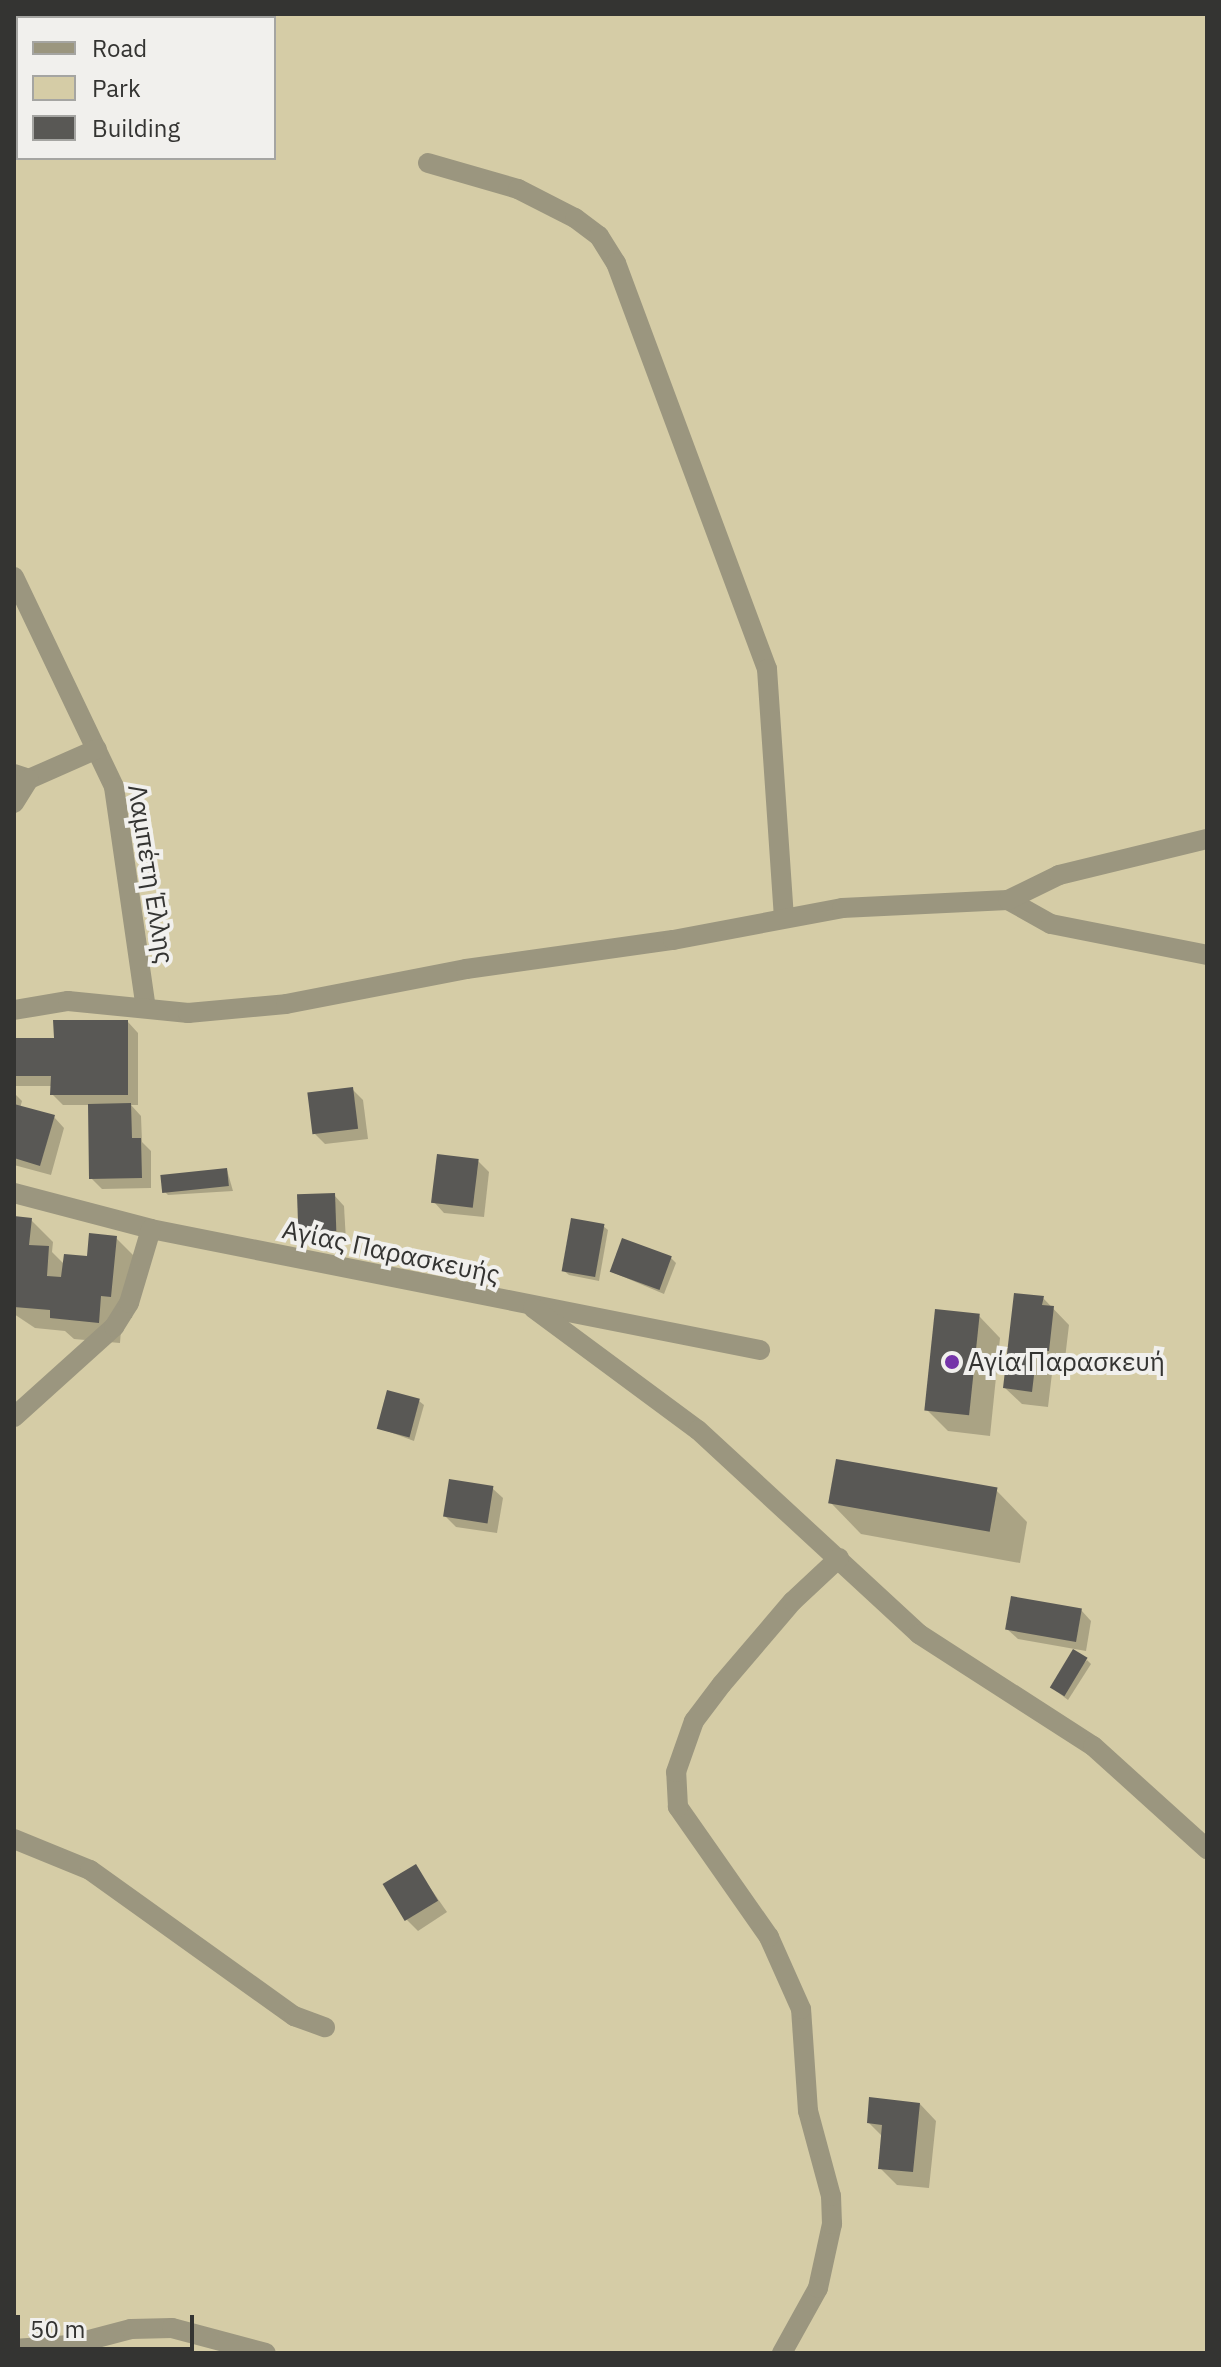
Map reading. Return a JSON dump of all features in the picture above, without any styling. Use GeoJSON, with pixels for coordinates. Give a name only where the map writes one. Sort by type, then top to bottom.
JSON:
{"type":"FeatureCollection","features":[{"type":"Feature","properties":{"kind":"street"},"geometry":{"type":"LineString","coordinates":[[428,163],[518,189],[575,218],[599,236],[616,263],[767,669],[784,917]]}},
{"type":"Feature","properties":{"kind":"street","name":"Λαμπέτη Έλλης"},"geometry":{"type":"LineString","coordinates":[[14,577],[114,787],[146,1008]]}},
{"type":"Feature","properties":{"kind":"street"},"geometry":{"type":"LineString","coordinates":[[14,803],[21,777],[97,749]]}},
{"type":"Feature","properties":{"kind":"street"},"geometry":{"type":"LineString","coordinates":[[14,1010],[68,1001],[188,1013],[286,1004],[784,917],[881,904],[1008,900],[1059,875],[1207,839]]}},
{"type":"Feature","properties":{"kind":"street"},"geometry":{"type":"LineString","coordinates":[[1008,900],[1051,924],[1207,955]]}},
{"type":"Feature","properties":{"kind":"street","name":"Αγίας Παρασκευής"},"geometry":{"type":"LineString","coordinates":[[14,1193],[151,1229],[533,1308],[760,1350]]}},
{"type":"Feature","properties":{"kind":"street"},"geometry":{"type":"LineString","coordinates":[[14,1417],[114,1327],[135,1288],[151,1229]]}},
{"type":"Feature","properties":{"kind":"street"},"geometry":{"type":"LineString","coordinates":[[533,1308],[698,1430],[919,1634],[1093,1746],[1207,1849]]}},
{"type":"Feature","properties":{"kind":"street"},"geometry":{"type":"LineString","coordinates":[[782,2353],[818,2288],[832,2224],[831,2196],[808,2111],[801,2009],[769,1937],[678,1807],[676,1772],[694,1721],[722,1684],[793,1601],[839,1558]]}},
{"type":"Feature","properties":{"kind":"street"},"geometry":{"type":"LineString","coordinates":[[14,1839],[90,1870],[294,2016],[325,2027]]}},
{"type":"Feature","properties":{"kind":"street"},"geometry":{"type":"LineString","coordinates":[[14,2349],[70,2345],[131,2329],[172,2328],[266,2353]]}},
{"type":"Feature","properties":{"kind":"green space"},"geometry":{"type":"Polygon","coordinates":[[[14,14],[1207,14],[1207,2353],[14,2353],[14,14]]]}},
{"type":"Feature","properties":{"kind":"building"},"geometry":{"type":"Polygon","coordinates":[[[53,1020],[128,1020],[128,1095],[50,1095],[51,1076],[14,1076],[14,1038],[54,1038],[53,1020]]]}},
{"type":"Feature","properties":{"kind":"building"},"geometry":{"type":"Polygon","coordinates":[[[353,1087],[358,1129],[312,1134],[307,1093],[353,1087]]]}},
{"type":"Feature","properties":{"kind":"building"},"geometry":{"type":"Polygon","coordinates":[[[131,1103],[132,1138],[141,1138],[142,1178],[89,1179],[88,1104],[131,1103]]]}},
{"type":"Feature","properties":{"kind":"building"},"geometry":{"type":"Polygon","coordinates":[[[14,1104],[55,1115],[40,1166],[14,1158],[14,1104]]]}},
{"type":"Feature","properties":{"kind":"building"},"geometry":{"type":"Polygon","coordinates":[[[437,1154],[479,1159],[473,1208],[431,1203],[437,1154]]]}},
{"type":"Feature","properties":{"kind":"building"},"geometry":{"type":"Polygon","coordinates":[[[227,1168],[229,1186],[162,1193],[160,1175],[227,1168]]]}},
{"type":"Feature","properties":{"kind":"building"},"geometry":{"type":"Polygon","coordinates":[[[335,1193],[336,1231],[298,1232],[297,1194],[335,1193]]]}},
{"type":"Feature","properties":{"kind":"building"},"geometry":{"type":"Polygon","coordinates":[[[14,1216],[32,1218],[29,1245],[49,1246],[47,1276],[61,1277],[64,1254],[87,1256],[89,1233],[117,1236],[111,1297],[101,1296],[99,1323],[50,1318],[50,1310],[14,1307],[14,1216]]]}},
{"type":"Feature","properties":{"kind":"building"},"geometry":{"type":"Polygon","coordinates":[[[571,1218],[604,1224],[595,1277],[562,1271],[571,1218]]]}},
{"type":"Feature","properties":{"kind":"building"},"geometry":{"type":"Polygon","coordinates":[[[622,1238],[672,1256],[659,1290],[610,1272],[622,1238]]]}},
{"type":"Feature","properties":{"kind":"building"},"geometry":{"type":"Polygon","coordinates":[[[1014,1293],[1044,1296],[1042,1305],[1054,1306],[1049,1351],[1037,1350],[1032,1392],[1003,1388],[1014,1293]]]}},
{"type":"Feature","properties":{"kind":"building","name":"Αγία Παρασκευή"},"geometry":{"type":"Polygon","coordinates":[[[935,1309],[980,1314],[969,1415],[924,1410],[935,1309]]]}},
{"type":"Feature","properties":{"kind":"building"},"geometry":{"type":"Polygon","coordinates":[[[387,1390],[420,1399],[409,1437],[377,1429],[387,1390]]]}},
{"type":"Feature","properties":{"kind":"building"},"geometry":{"type":"Polygon","coordinates":[[[836,1459],[998,1487],[990,1532],[828,1503],[836,1459]]]}},
{"type":"Feature","properties":{"kind":"building"},"geometry":{"type":"Polygon","coordinates":[[[449,1479],[493,1486],[488,1524],[443,1517],[449,1479]]]}},
{"type":"Feature","properties":{"kind":"building"},"geometry":{"type":"Polygon","coordinates":[[[1011,1596],[1082,1609],[1076,1642],[1005,1629],[1011,1596]]]}},
{"type":"Feature","properties":{"kind":"building"},"geometry":{"type":"Polygon","coordinates":[[[1073,1649],[1088,1658],[1064,1696],[1050,1688],[1073,1649]]]}},
{"type":"Feature","properties":{"kind":"building"},"geometry":{"type":"Polygon","coordinates":[[[416,1864],[438,1901],[405,1921],[383,1884],[416,1864]]]}},
{"type":"Feature","properties":{"kind":"building"},"geometry":{"type":"Polygon","coordinates":[[[869,2097],[920,2103],[913,2172],[878,2169],[882,2125],[867,2123],[869,2097]]]}},
{"type":"Feature","properties":{"kind":"place","name":"Αγία Παρασκευή"},"geometry":{"type":"Point","coordinates":[952,1362]}}]}
